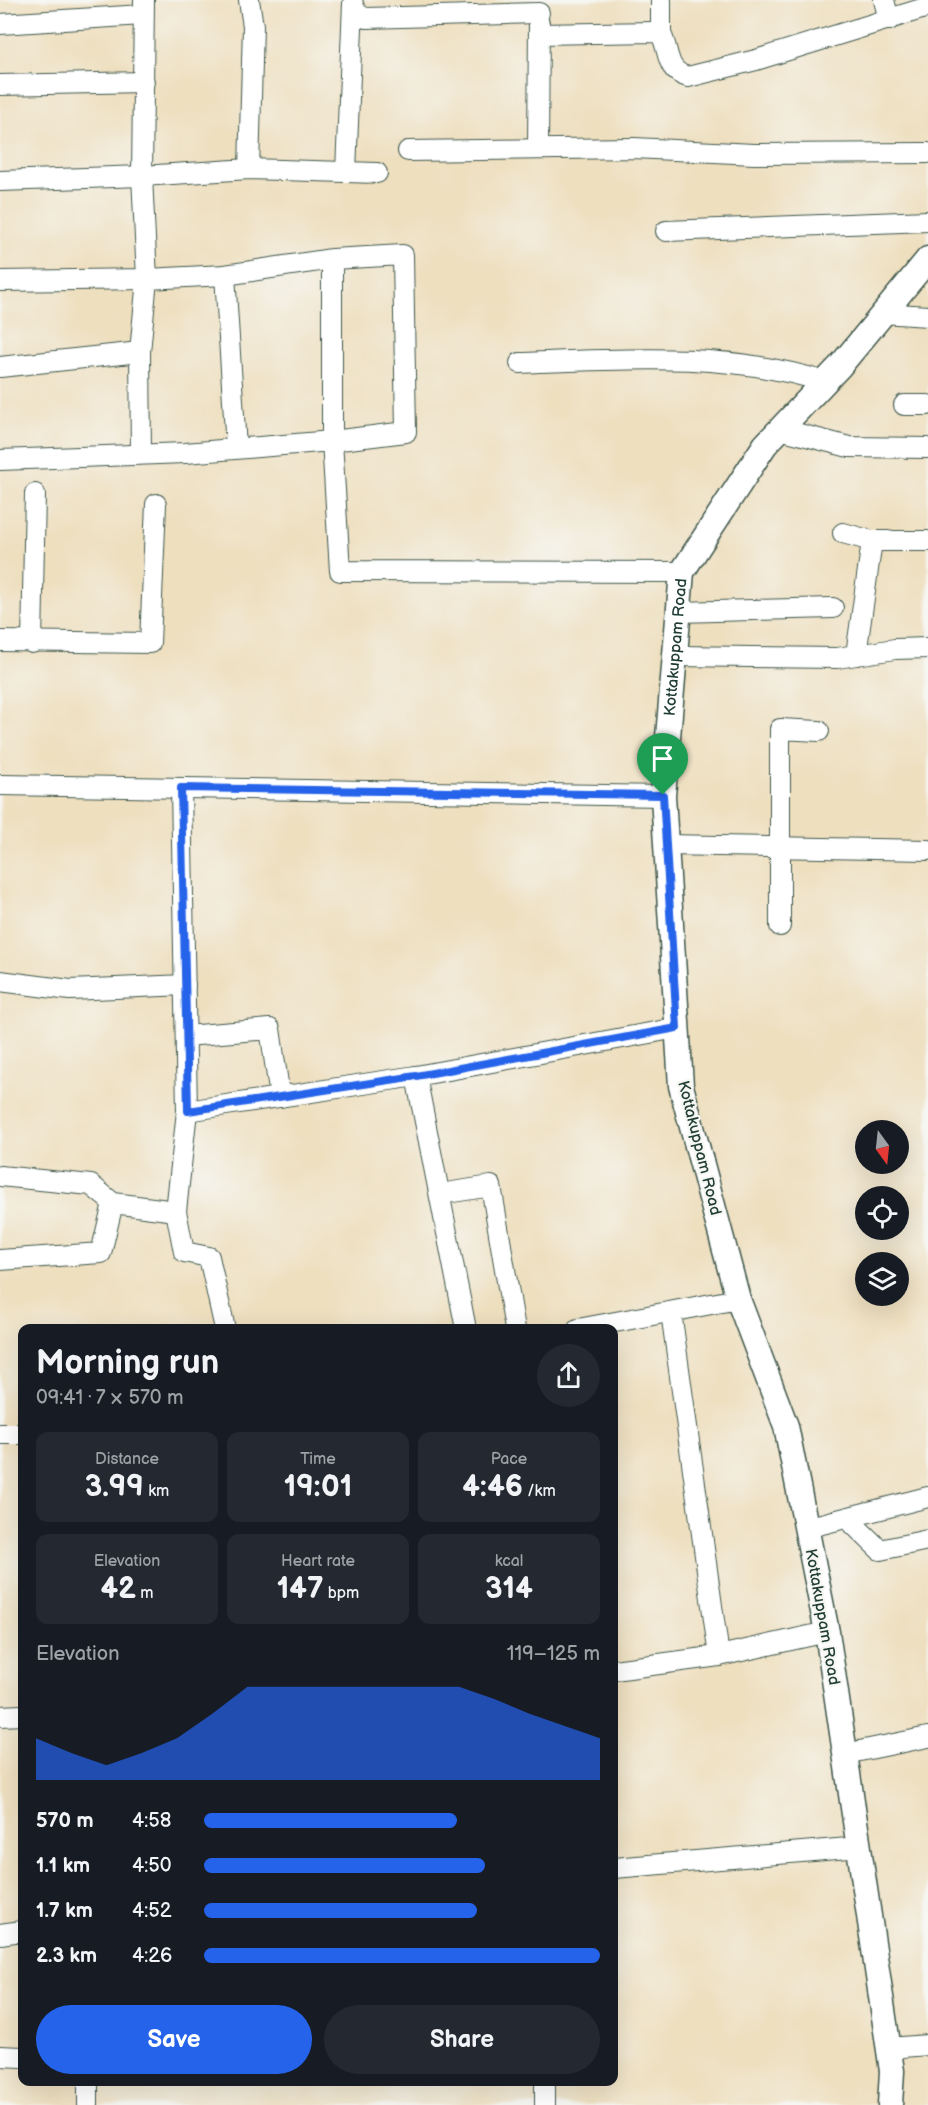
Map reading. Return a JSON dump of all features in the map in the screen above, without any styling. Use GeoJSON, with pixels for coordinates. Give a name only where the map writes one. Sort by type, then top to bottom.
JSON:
{"type":"FeatureCollection","features":[{"type":"Feature","properties":{"kind":"street"},"geometry":{"type":"LineString","coordinates":[[249,0],[253,26],[249,169]]}},
{"type":"Feature","properties":{"kind":"street"},"geometry":{"type":"LineString","coordinates":[[661,0],[661,34],[671,67],[678,74],[688,77],[756,60],[928,7]]}},
{"type":"Feature","properties":{"kind":"street"},"geometry":{"type":"LineString","coordinates":[[884,0],[889,20]]}},
{"type":"Feature","properties":{"kind":"street"},"geometry":{"type":"LineString","coordinates":[[346,171],[354,5]]}},
{"type":"Feature","properties":{"kind":"street"},"geometry":{"type":"LineString","coordinates":[[354,5],[359,15],[366,18],[539,7],[538,149]]}},
{"type":"Feature","properties":{"kind":"street"},"geometry":{"type":"LineString","coordinates":[[0,24],[144,8],[142,176],[147,279],[140,352],[141,454]]}},
{"type":"Feature","properties":{"kind":"street"},"geometry":{"type":"LineString","coordinates":[[538,34],[654,32],[661,34]]}},
{"type":"Feature","properties":{"kind":"street"},"geometry":{"type":"LineString","coordinates":[[0,85],[144,82]]}},
{"type":"Feature","properties":{"kind":"street"},"geometry":{"type":"LineString","coordinates":[[408,152],[634,148],[754,154],[928,153]]}},
{"type":"Feature","properties":{"kind":"street"},"geometry":{"type":"LineString","coordinates":[[0,181],[142,176],[249,169],[377,173]]}},
{"type":"Feature","properties":{"kind":"street"},"geometry":{"type":"LineString","coordinates":[[666,231],[928,221]]}},
{"type":"Feature","properties":{"kind":"street"},"geometry":{"type":"LineString","coordinates":[[0,281],[147,279],[225,275],[332,259],[403,255],[406,432],[332,441],[236,448],[0,460]]}},
{"type":"Feature","properties":{"kind":"street","name":"Kottakuppam Road"},"geometry":{"type":"LineString","coordinates":[[890,2105],[892,2071],[860,1847],[826,1632],[786,1426],[738,1299],[681,1086],[663,795],[682,572],[765,445],[825,382],[928,258]]}},
{"type":"Feature","properties":{"kind":"street"},"geometry":{"type":"LineString","coordinates":[[332,259],[332,441],[340,571],[682,572]]}},
{"type":"Feature","properties":{"kind":"street"},"geometry":{"type":"LineString","coordinates":[[225,275],[236,448]]}},
{"type":"Feature","properties":{"kind":"street"},"geometry":{"type":"LineString","coordinates":[[882,313],[928,316]]}},
{"type":"Feature","properties":{"kind":"street"},"geometry":{"type":"LineString","coordinates":[[0,367],[140,352]]}},
{"type":"Feature","properties":{"kind":"street"},"geometry":{"type":"LineString","coordinates":[[520,363],[632,359],[690,361],[795,373],[825,382]]}},
{"type":"Feature","properties":{"kind":"street"},"geometry":{"type":"LineString","coordinates":[[904,405],[928,405]]}},
{"type":"Feature","properties":{"kind":"street"},"geometry":{"type":"LineString","coordinates":[[780,429],[849,447],[928,448]]}},
{"type":"Feature","properties":{"kind":"street"},"geometry":{"type":"LineString","coordinates":[[32,643],[35,494]]}},
{"type":"Feature","properties":{"kind":"street"},"geometry":{"type":"LineString","coordinates":[[0,641],[150,643],[156,504]]}},
{"type":"Feature","properties":{"kind":"street"},"geometry":{"type":"LineString","coordinates":[[843,533],[872,541],[928,541]]}},
{"type":"Feature","properties":{"kind":"street"},"geometry":{"type":"LineString","coordinates":[[856,655],[872,541]]}},
{"type":"Feature","properties":{"kind":"street"},"geometry":{"type":"LineString","coordinates":[[679,612],[833,608]]}},
{"type":"Feature","properties":{"kind":"street"},"geometry":{"type":"LineString","coordinates":[[675,656],[837,658],[895,649],[928,648]]}},
{"type":"Feature","properties":{"kind":"street"},"geometry":{"type":"LineString","coordinates":[[780,926],[780,729],[819,731]]}},
{"type":"Feature","properties":{"kind":"street"},"geometry":{"type":"LineString","coordinates":[[0,785],[663,795]]}},
{"type":"Feature","properties":{"kind":"street"},"geometry":{"type":"LineString","coordinates":[[181,788],[188,1111],[176,1211],[184,1252],[209,1257],[224,1324]]}},
{"type":"Feature","properties":{"kind":"street"},"geometry":{"type":"LineString","coordinates":[[666,845],[928,850]]}},
{"type":"Feature","properties":{"kind":"street"},"geometry":{"type":"LineString","coordinates":[[0,981],[70,990],[185,985]]}},
{"type":"Feature","properties":{"kind":"street"},"geometry":{"type":"LineString","coordinates":[[188,1111],[416,1076],[677,1028]]}},
{"type":"Feature","properties":{"kind":"street"},"geometry":{"type":"LineString","coordinates":[[186,1036],[270,1029],[280,1097]]}},
{"type":"Feature","properties":{"kind":"street"},"geometry":{"type":"LineString","coordinates":[[416,1076],[465,1324]]}},
{"type":"Feature","properties":{"kind":"street"},"geometry":{"type":"LineString","coordinates":[[0,1176],[91,1185],[113,1203],[176,1211]]}},
{"type":"Feature","properties":{"kind":"street"},"geometry":{"type":"LineString","coordinates":[[440,1194],[491,1186],[514,1324]]}},
{"type":"Feature","properties":{"kind":"street"},"geometry":{"type":"LineString","coordinates":[[0,1260],[101,1252],[113,1203]]}},
{"type":"Feature","properties":{"kind":"street"},"geometry":{"type":"LineString","coordinates":[[605,1324],[738,1299]]}},
{"type":"Feature","properties":{"kind":"street"},"geometry":{"type":"LineString","coordinates":[[671,1312],[719,1656]]}},
{"type":"Feature","properties":{"kind":"street"},"geometry":{"type":"LineString","coordinates":[[0,1434],[18,1434]]}},
{"type":"Feature","properties":{"kind":"street"},"geometry":{"type":"LineString","coordinates":[[806,1528],[928,1497]]}},
{"type":"Feature","properties":{"kind":"street"},"geometry":{"type":"LineString","coordinates":[[847,1518],[880,1550],[928,1540]]}},
{"type":"Feature","properties":{"kind":"street"},"geometry":{"type":"LineString","coordinates":[[618,1669],[719,1656],[826,1632]]}},
{"type":"Feature","properties":{"kind":"street"},"geometry":{"type":"LineString","coordinates":[[0,1716],[18,1715]]}},
{"type":"Feature","properties":{"kind":"street"},"geometry":{"type":"LineString","coordinates":[[845,1754],[928,1737]]}},
{"type":"Feature","properties":{"kind":"street"},"geometry":{"type":"LineString","coordinates":[[618,1868],[860,1847]]}},
{"type":"Feature","properties":{"kind":"street"},"geometry":{"type":"LineString","coordinates":[[0,1934],[18,1932]]}},
{"type":"Feature","properties":{"kind":"street"},"geometry":{"type":"LineString","coordinates":[[889,2048],[928,2045]]}},
{"type":"Feature","properties":{"kind":"street"},"geometry":{"type":"LineString","coordinates":[[0,2056],[18,2058]]}},
{"type":"Feature","properties":{"kind":"street"},"geometry":{"type":"LineString","coordinates":[[88,2086],[88,2105]]}},
{"type":"Feature","properties":{"kind":"street"},"geometry":{"type":"LineString","coordinates":[[544,2105],[545,2086]]}},
{"type":"Feature","properties":{"kind":"route"},"geometry":{"type":"LineString","coordinates":[[181,788],[663,795],[677,1028],[416,1076],[188,1111],[181,788]]}}]}
